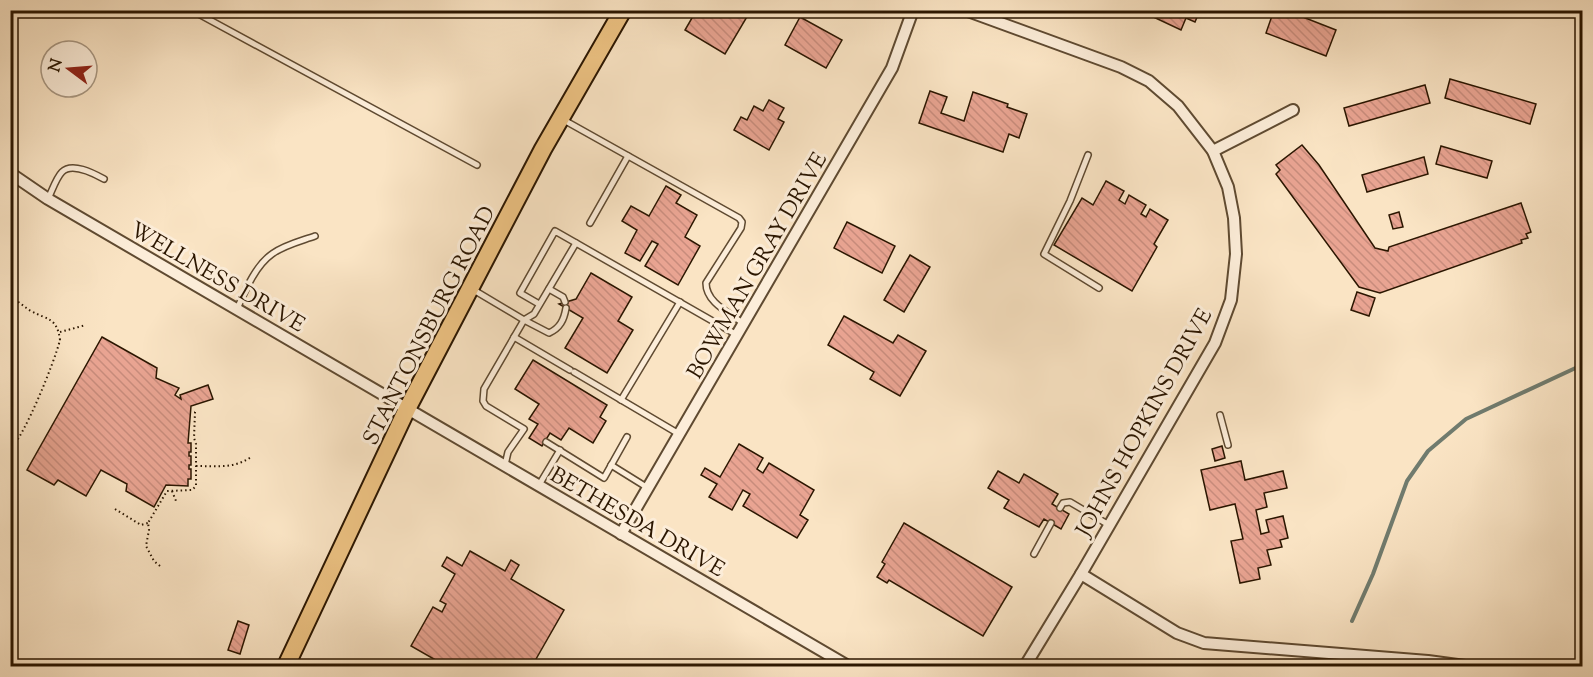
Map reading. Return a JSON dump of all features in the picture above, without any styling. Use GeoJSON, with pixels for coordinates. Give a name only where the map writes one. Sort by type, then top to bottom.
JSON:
{"type":"FeatureCollection","features":[{"type":"Feature","properties":{"kind":"main road","name":"STANTONSBURG ROAD"},"geometry":{"type":"LineString","coordinates":[[286,666],[407,410],[561,118],[623,10]]}},
{"type":"Feature","properties":{"kind":"street","name":"BOWMAN GRAY DRIVE"},"geometry":{"type":"LineString","coordinates":[[621,534],[892,68],[913,10]]}},
{"type":"Feature","properties":{"kind":"street","name":"JOHNS HOPKINS DRIVE"},"geometry":{"type":"LineString","coordinates":[[965,10],[1121,67],[1149,81],[1178,106],[1213,151],[1228,187],[1234,218],[1236,254],[1231,300],[1215,343],[1025,666]]}},
{"type":"Feature","properties":{"kind":"street"},"geometry":{"type":"LineString","coordinates":[[1213,151],[1293,110]]}},
{"type":"Feature","properties":{"kind":"street","name":"WELLNESS DRIVE"},"geometry":{"type":"LineString","coordinates":[[10,173],[48,199],[407,410]]}},
{"type":"Feature","properties":{"kind":"street","name":"BETHESDA DRIVE"},"geometry":{"type":"LineString","coordinates":[[407,410],[848,666]]}},
{"type":"Feature","properties":{"kind":"street"},"geometry":{"type":"LineString","coordinates":[[1081,574],[1177,633],[1204,644],[1428,661],[1465,666]]}},
{"type":"Feature","properties":{"kind":"lane"},"geometry":{"type":"LineString","coordinates":[[195,12],[477,165]]}},
{"type":"Feature","properties":{"kind":"lane"},"geometry":{"type":"LineString","coordinates":[[561,118],[739,218],[742,222],[741,228],[706,283],[706,290],[712,300],[744,324]]}},
{"type":"Feature","properties":{"kind":"lane"},"geometry":{"type":"LineString","coordinates":[[1088,155],[1070,201],[1044,254],[1099,288]]}},
{"type":"Feature","properties":{"kind":"lane"},"geometry":{"type":"LineString","coordinates":[[590,223],[628,156]]}},
{"type":"Feature","properties":{"kind":"lane"},"geometry":{"type":"LineString","coordinates":[[48,199],[61,172],[69,169],[80,169],[104,179]]}},
{"type":"Feature","properties":{"kind":"lane"},"geometry":{"type":"LineString","coordinates":[[539,304],[520,293],[555,231],[738,335]]}},
{"type":"Feature","properties":{"kind":"lane"},"geometry":{"type":"LineString","coordinates":[[237,309],[259,267],[271,255],[315,236]]}},
{"type":"Feature","properties":{"kind":"lane"},"geometry":{"type":"LineString","coordinates":[[532,434],[486,406],[483,400],[483,389],[524,320],[534,314],[576,243]]}},
{"type":"Feature","properties":{"kind":"lane"},"geometry":{"type":"LineString","coordinates":[[471,289],[549,333],[559,326],[565,316],[566,305],[563,297],[549,289]]}},
{"type":"Feature","properties":{"kind":"lane"},"geometry":{"type":"LineString","coordinates":[[621,400],[680,302]]}},
{"type":"Feature","properties":{"kind":"lane"},"geometry":{"type":"LineString","coordinates":[[514,337],[679,434]]}},
{"type":"Feature","properties":{"kind":"lane"},"geometry":{"type":"LineString","coordinates":[[1220,415],[1228,445]]}},
{"type":"Feature","properties":{"kind":"lane"},"geometry":{"type":"LineString","coordinates":[[505,465],[508,452],[524,429]]}},
{"type":"Feature","properties":{"kind":"lane"},"geometry":{"type":"LineString","coordinates":[[546,442],[604,478],[627,438]]}},
{"type":"Feature","properties":{"kind":"lane"},"geometry":{"type":"LineString","coordinates":[[539,486],[560,450]]}},
{"type":"Feature","properties":{"kind":"lane"},"geometry":{"type":"LineString","coordinates":[[611,465],[648,488]]}},
{"type":"Feature","properties":{"kind":"lane"},"geometry":{"type":"LineString","coordinates":[[1060,508],[1063,502],[1070,502],[1109,525]]}},
{"type":"Feature","properties":{"kind":"lane"},"geometry":{"type":"LineString","coordinates":[[1034,554],[1052,523]]}},
{"type":"Feature","properties":{"kind":"path"},"geometry":{"type":"LineString","coordinates":[[10,298],[52,321],[59,332],[58,346],[31,413],[18,440],[10,450]]}},
{"type":"Feature","properties":{"kind":"path"},"geometry":{"type":"LineString","coordinates":[[59,332],[86,325]]}},
{"type":"Feature","properties":{"kind":"path"},"geometry":{"type":"LineString","coordinates":[[160,566],[154,561],[146,546],[148,523],[167,491],[192,490],[196,486],[194,430],[197,410]]}},
{"type":"Feature","properties":{"kind":"path"},"geometry":{"type":"LineString","coordinates":[[196,466],[239,464],[251,457]]}},
{"type":"Feature","properties":{"kind":"path"},"geometry":{"type":"LineString","coordinates":[[172,491],[176,501]]}},
{"type":"Feature","properties":{"kind":"path"},"geometry":{"type":"LineString","coordinates":[[115,509],[141,525],[148,523]]}},
{"type":"Feature","properties":{"kind":"building"},"geometry":{"type":"Polygon","coordinates":[[[695,10],[751,10],[725,54],[685,30],[695,10]]]}},
{"type":"Feature","properties":{"kind":"building"},"geometry":{"type":"Polygon","coordinates":[[[1146,10],[1200,10],[1195,22],[1186,18],[1181,30],[1145,13],[1146,10]]]}},
{"type":"Feature","properties":{"kind":"building"},"geometry":{"type":"Polygon","coordinates":[[[1274,10],[1285,10],[1336,30],[1326,56],[1266,33],[1274,10]]]}},
{"type":"Feature","properties":{"kind":"building"},"geometry":{"type":"Polygon","coordinates":[[[800,17],[842,40],[826,68],[785,45],[800,17]]]}},
{"type":"Feature","properties":{"kind":"building"},"geometry":{"type":"Polygon","coordinates":[[[1450,79],[1536,104],[1530,124],[1445,98],[1450,79]]]}},
{"type":"Feature","properties":{"kind":"building"},"geometry":{"type":"Polygon","coordinates":[[[1425,85],[1430,103],[1349,126],[1344,108],[1425,85]]]}},
{"type":"Feature","properties":{"kind":"building"},"geometry":{"type":"Polygon","coordinates":[[[930,91],[947,97],[941,113],[964,121],[973,92],[1008,104],[1007,107],[1027,114],[1019,138],[1009,134],[1003,152],[919,123],[930,91]]]}},
{"type":"Feature","properties":{"kind":"building"},"geometry":{"type":"Polygon","coordinates":[[[769,100],[784,108],[778,119],[784,122],[769,150],[734,130],[741,117],[747,120],[754,106],[763,111],[769,100]]]}},
{"type":"Feature","properties":{"kind":"building"},"geometry":{"type":"Polygon","coordinates":[[[1302,145],[1319,165],[1375,248],[1388,251],[1389,247],[1521,203],[1531,232],[1526,234],[1528,238],[1521,240],[1522,243],[1380,293],[1359,287],[1276,174],[1280,170],[1276,165],[1302,145]]]}},
{"type":"Feature","properties":{"kind":"building"},"geometry":{"type":"Polygon","coordinates":[[[1441,146],[1492,161],[1487,178],[1436,164],[1441,146]]]}},
{"type":"Feature","properties":{"kind":"building"},"geometry":{"type":"Polygon","coordinates":[[[1424,157],[1428,174],[1367,192],[1362,175],[1424,157]]]}},
{"type":"Feature","properties":{"kind":"building"},"geometry":{"type":"Polygon","coordinates":[[[1106,181],[1124,191],[1119,200],[1125,204],[1129,195],[1146,205],[1141,214],[1146,217],[1150,209],[1168,220],[1154,244],[1157,247],[1132,291],[1054,245],[1082,198],[1093,205],[1106,181]]]}},
{"type":"Feature","properties":{"kind":"building"},"geometry":{"type":"Polygon","coordinates":[[[666,186],[681,195],[676,203],[697,215],[685,237],[700,246],[678,285],[645,266],[658,244],[652,241],[640,261],[625,253],[637,230],[622,221],[631,206],[649,216],[666,186]]]}},
{"type":"Feature","properties":{"kind":"building"},"geometry":{"type":"Polygon","coordinates":[[[1399,212],[1403,227],[1393,229],[1389,215],[1399,212]]]}},
{"type":"Feature","properties":{"kind":"building"},"geometry":{"type":"Polygon","coordinates":[[[847,222],[895,246],[882,273],[834,248],[847,222]]]}},
{"type":"Feature","properties":{"kind":"building"},"geometry":{"type":"Polygon","coordinates":[[[910,255],[930,267],[904,312],[884,300],[910,255]]]}},
{"type":"Feature","properties":{"kind":"building"},"geometry":{"type":"Polygon","coordinates":[[[591,273],[632,297],[618,321],[633,330],[607,373],[565,348],[583,318],[559,304],[576,299],[591,273]]]}},
{"type":"Feature","properties":{"kind":"building"},"geometry":{"type":"Polygon","coordinates":[[[1357,292],[1375,298],[1369,316],[1351,310],[1357,292]]]}},
{"type":"Feature","properties":{"kind":"building"},"geometry":{"type":"Polygon","coordinates":[[[844,316],[893,343],[898,335],[926,351],[900,396],[870,379],[874,372],[828,345],[844,316]]]}},
{"type":"Feature","properties":{"kind":"building"},"geometry":{"type":"Polygon","coordinates":[[[102,337],[157,368],[156,378],[179,388],[175,395],[181,399],[180,395],[208,385],[213,399],[191,406],[188,443],[191,443],[189,469],[191,469],[191,479],[188,479],[188,486],[166,485],[154,507],[126,491],[127,484],[101,470],[86,496],[58,480],[54,485],[27,470],[102,337]]]}},
{"type":"Feature","properties":{"kind":"building"},"geometry":{"type":"Polygon","coordinates":[[[533,360],[607,405],[600,417],[606,421],[593,443],[569,428],[561,440],[550,433],[542,446],[529,438],[538,424],[529,419],[539,404],[515,389],[533,360]]]}},
{"type":"Feature","properties":{"kind":"building"},"geometry":{"type":"Polygon","coordinates":[[[739,444],[763,458],[757,469],[763,473],[769,463],[814,490],[800,515],[808,520],[797,538],[743,506],[750,494],[743,490],[732,510],[709,497],[717,484],[701,475],[705,468],[720,477],[739,444]]]}},
{"type":"Feature","properties":{"kind":"building"},"geometry":{"type":"Polygon","coordinates":[[[1222,446],[1225,458],[1215,461],[1212,449],[1222,446]]]}},
{"type":"Feature","properties":{"kind":"building"},"geometry":{"type":"Polygon","coordinates":[[[1241,461],[1245,480],[1283,471],[1287,488],[1264,493],[1267,507],[1256,510],[1261,534],[1269,532],[1266,520],[1283,516],[1288,538],[1280,540],[1282,547],[1267,550],[1271,565],[1258,568],[1260,579],[1240,583],[1231,541],[1243,539],[1235,504],[1210,510],[1201,470],[1241,461]]]}},
{"type":"Feature","properties":{"kind":"building"},"geometry":{"type":"Polygon","coordinates":[[[998,471],[1019,483],[1024,474],[1058,494],[1052,504],[1069,514],[1061,529],[1044,519],[1039,527],[1004,508],[1009,500],[988,488],[998,471]]]}},
{"type":"Feature","properties":{"kind":"building"},"geometry":{"type":"Polygon","coordinates":[[[904,523],[1012,587],[983,636],[889,580],[887,583],[877,577],[885,564],[882,562],[904,523]]]}},
{"type":"Feature","properties":{"kind":"building"},"geometry":{"type":"Polygon","coordinates":[[[470,551],[505,571],[511,560],[519,565],[511,579],[564,610],[532,666],[446,666],[411,646],[433,607],[442,612],[446,604],[440,601],[455,574],[442,566],[447,557],[462,566],[470,551]]]}},
{"type":"Feature","properties":{"kind":"building"},"geometry":{"type":"Polygon","coordinates":[[[238,621],[249,625],[240,654],[228,650],[238,621]]]}},
{"type":"Feature","properties":{"kind":"waterway"},"geometry":{"type":"LineString","coordinates":[[1352,621],[1373,574],[1407,481],[1428,451],[1466,419],[1582,365]]}}]}
